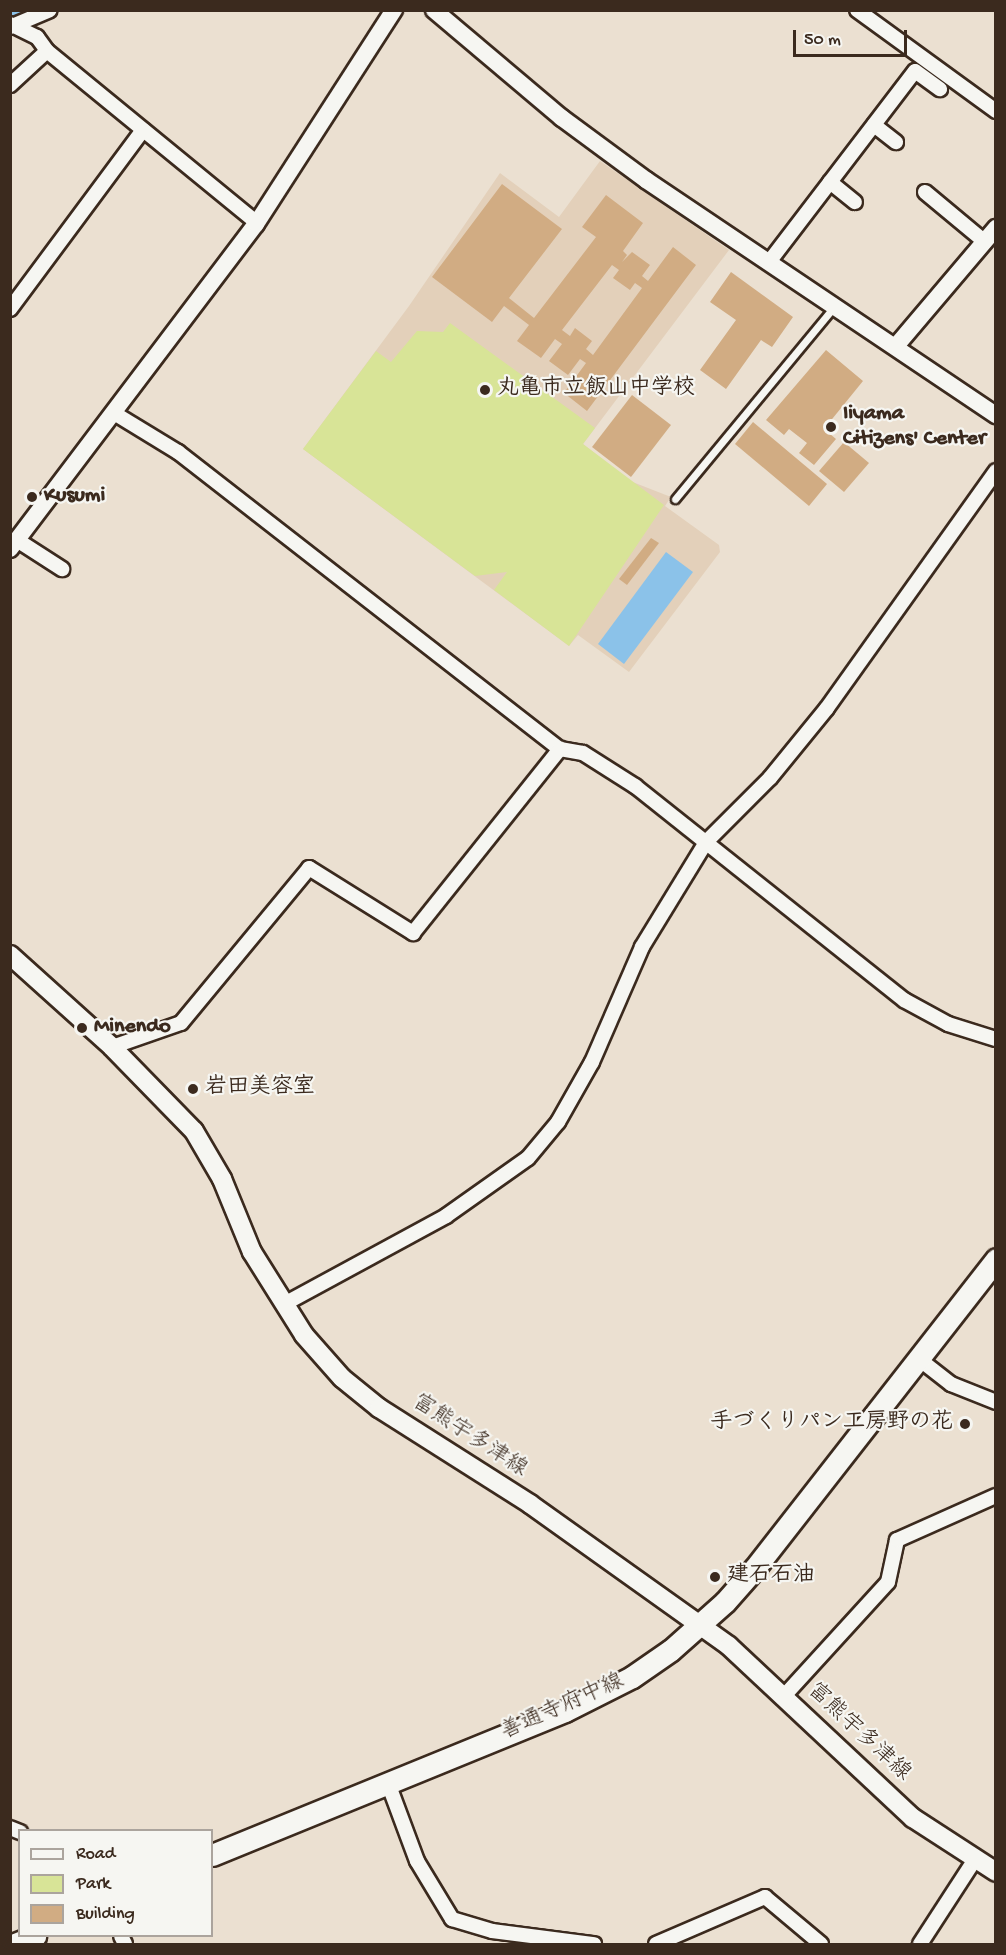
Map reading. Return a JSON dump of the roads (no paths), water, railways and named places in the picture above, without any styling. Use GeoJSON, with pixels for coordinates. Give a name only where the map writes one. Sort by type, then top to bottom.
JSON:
{"type":"FeatureCollection","features":[{"type":"Feature","properties":{"kind":"main road","name":"富熊宇多津線"},"geometry":{"type":"LineString","coordinates":[[10,955],[112,1047],[194,1131],[222,1179],[252,1252],[304,1335],[342,1378],[379,1408],[530,1504],[729,1646],[914,1818],[974,1861],[996,1872]]}},
{"type":"Feature","properties":{"kind":"main road","name":"善通寺府中線"},"geometry":{"type":"LineString","coordinates":[[213,1856],[603,1693],[671,1650],[700,1625],[755,1568],[996,1259]]}},
{"type":"Feature","properties":{"kind":"main road"},"geometry":{"type":"LineString","coordinates":[[15,1944],[31,1937]]}},
{"type":"Feature","properties":{"kind":"street"},"geometry":{"type":"LineString","coordinates":[[11,26],[50,10]]}},
{"type":"Feature","properties":{"kind":"street"},"geometry":{"type":"LineString","coordinates":[[62,569],[14,544],[257,223],[394,10]]}},
{"type":"Feature","properties":{"kind":"street"},"geometry":{"type":"LineString","coordinates":[[434,10],[562,118],[646,180],[996,415]]}},
{"type":"Feature","properties":{"kind":"street"},"geometry":{"type":"LineString","coordinates":[[857,10],[996,111]]}},
{"type":"Feature","properties":{"kind":"street"},"geometry":{"type":"LineString","coordinates":[[11,26],[37,37],[47,51],[257,223]]}},
{"type":"Feature","properties":{"kind":"street"},"geometry":{"type":"LineString","coordinates":[[10,85],[47,51]]}},
{"type":"Feature","properties":{"kind":"street"},"geometry":{"type":"LineString","coordinates":[[769,262],[915,71],[940,89]]}},
{"type":"Feature","properties":{"kind":"street"},"geometry":{"type":"LineString","coordinates":[[874,125],[896,142]]}},
{"type":"Feature","properties":{"kind":"street"},"geometry":{"type":"LineString","coordinates":[[10,309],[143,130]]}},
{"type":"Feature","properties":{"kind":"street"},"geometry":{"type":"LineString","coordinates":[[830,182],[855,202]]}},
{"type":"Feature","properties":{"kind":"street"},"geometry":{"type":"LineString","coordinates":[[896,346],[990,235],[925,192]]}},
{"type":"Feature","properties":{"kind":"street"},"geometry":{"type":"LineString","coordinates":[[114,413],[178,452],[560,748],[583,753],[635,786],[904,1000],[948,1024],[996,1039]]}},
{"type":"Feature","properties":{"kind":"street"},"geometry":{"type":"LineString","coordinates":[[286,1303],[438,1221],[528,1158],[558,1122],[587,1072],[642,947],[706,842],[763,786],[827,708],[996,471]]}},
{"type":"Feature","properties":{"kind":"street"},"geometry":{"type":"LineString","coordinates":[[112,1047],[181,1023],[309,868],[413,933],[560,748]]}},
{"type":"Feature","properties":{"kind":"street"},"geometry":{"type":"LineString","coordinates":[[919,1359],[951,1384],[996,1402]]}},
{"type":"Feature","properties":{"kind":"street"},"geometry":{"type":"LineString","coordinates":[[784,1696],[888,1582],[897,1540],[996,1496]]}},
{"type":"Feature","properties":{"kind":"street"},"geometry":{"type":"LineString","coordinates":[[388,1784],[417,1861],[452,1919],[492,1931],[570,1943],[594,1944]]}},
{"type":"Feature","properties":{"kind":"street"},"geometry":{"type":"LineString","coordinates":[[920,1944],[974,1861]]}},
{"type":"Feature","properties":{"kind":"street"},"geometry":{"type":"LineString","coordinates":[[656,1944],[765,1897],[822,1944]]}},
{"type":"Feature","properties":{"kind":"lane"},"geometry":{"type":"LineString","coordinates":[[675,499],[835,306]]}},
{"type":"Feature","properties":{"kind":"water"},"geometry":{"type":"Polygon","coordinates":[[[666,552],[693,572],[624,664],[598,644],[666,552]]]}},
{"type":"Feature","properties":{"kind":"place","name":"丸亀市立飯山中学校"},"geometry":{"type":"Point","coordinates":[485,390]}},
{"type":"Feature","properties":{"kind":"place","name":"Iiyama Citizens' Center"},"geometry":{"type":"Point","coordinates":[831,427]}},
{"type":"Feature","properties":{"kind":"place","name":"Kusumi"},"geometry":{"type":"Point","coordinates":[32,497]}},
{"type":"Feature","properties":{"kind":"place","name":"Minendo"},"geometry":{"type":"Point","coordinates":[82,1028]}},
{"type":"Feature","properties":{"kind":"place","name":"岩田美容室"},"geometry":{"type":"Point","coordinates":[193,1089]}},
{"type":"Feature","properties":{"kind":"place","name":"手づくりパン工房野の花"},"geometry":{"type":"Point","coordinates":[965,1424]}},
{"type":"Feature","properties":{"kind":"place","name":"建石石油"},"geometry":{"type":"Point","coordinates":[715,1577]}}]}
